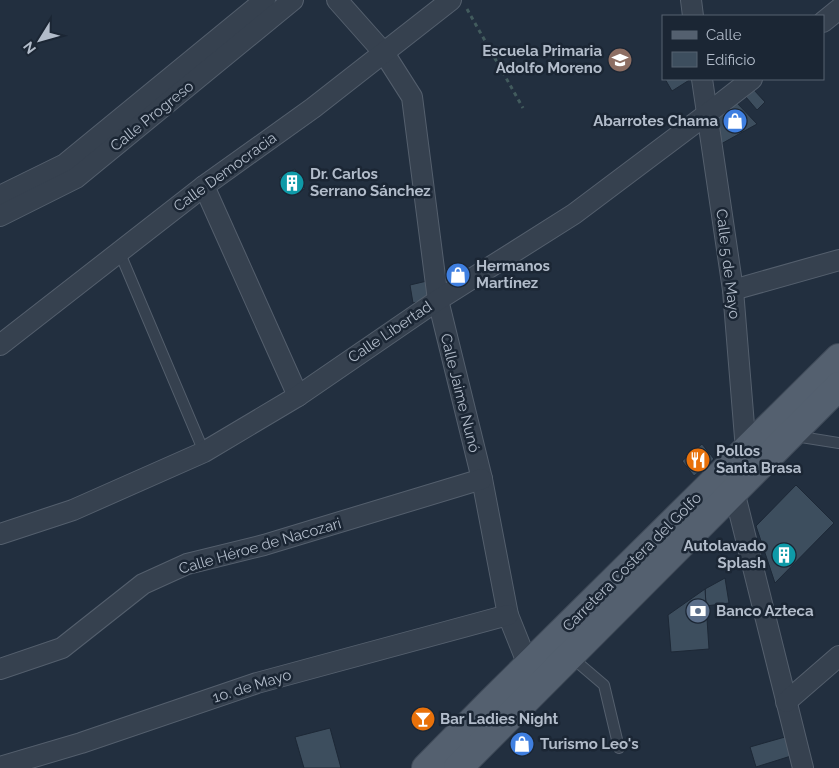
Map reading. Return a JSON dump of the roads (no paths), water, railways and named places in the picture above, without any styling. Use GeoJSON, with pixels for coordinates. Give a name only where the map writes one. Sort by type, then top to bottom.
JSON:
{"type":"FeatureCollection","features":[{"type":"Feature","properties":{"kind":"main road","name":"Carretera Costera del Golfo"},"geometry":{"type":"LineString","coordinates":[[426,768],[537,672],[569,655],[734,491],[839,358]]}},
{"type":"Feature","properties":{"kind":"main road","name":"Carretera Costera del Golfo"},"geometry":{"type":"LineString","coordinates":[[458,768],[537,672],[746,450],[782,428],[839,386]]}},
{"type":"Feature","properties":{"kind":"street","name":"Calle Progreso"},"geometry":{"type":"LineString","coordinates":[[0,196],[71,171],[266,0]]}},
{"type":"Feature","properties":{"kind":"street","name":"Calle Progreso"},"geometry":{"type":"LineString","coordinates":[[0,216],[71,171],[293,0]]}},
{"type":"Feature","properties":{"kind":"street","name":"Calle Jaime Nunó"},"geometry":{"type":"LineString","coordinates":[[337,0],[384,53],[412,97],[438,300],[482,479],[508,615],[537,672]]}},
{"type":"Feature","properties":{"kind":"street"},"geometry":{"type":"LineString","coordinates":[[691,0],[694,15]]}},
{"type":"Feature","properties":{"kind":"street","name":"Calle Democracia"},"geometry":{"type":"LineString","coordinates":[[0,345],[118,251],[204,186],[313,108],[384,53],[459,4]]}},
{"type":"Feature","properties":{"kind":"street","name":"Calle 5 de Mayo"},"geometry":{"type":"LineString","coordinates":[[702,80],[733,290],[746,450]]}},
{"type":"Feature","properties":{"kind":"street","name":"Calle Libertad"},"geometry":{"type":"LineString","coordinates":[[0,534],[73,510],[204,452],[298,396],[438,300],[574,214],[751,80]]}},
{"type":"Feature","properties":{"kind":"street"},"geometry":{"type":"LineString","coordinates":[[204,186],[298,396]]}},
{"type":"Feature","properties":{"kind":"street"},"geometry":{"type":"LineString","coordinates":[[733,290],[839,260]]}},
{"type":"Feature","properties":{"kind":"street","name":"Calle Héroe de Nacozari"},"geometry":{"type":"LineString","coordinates":[[0,669],[62,648],[143,584],[187,564],[264,545],[482,479]]}},
{"type":"Feature","properties":{"kind":"street"},"geometry":{"type":"LineString","coordinates":[[734,491],[803,768]]}},
{"type":"Feature","properties":{"kind":"street","name":"1o. de Mayo"},"geometry":{"type":"LineString","coordinates":[[0,768],[81,743],[257,683],[508,615]]}},
{"type":"Feature","properties":{"kind":"street"},"geometry":{"type":"LineString","coordinates":[[786,702],[839,656]]}},
{"type":"Feature","properties":{"kind":"lane"},"geometry":{"type":"LineString","coordinates":[[118,251],[204,452]]}},
{"type":"Feature","properties":{"kind":"lane"},"geometry":{"type":"LineString","coordinates":[[782,428],[839,443]]}},
{"type":"Feature","properties":{"kind":"lane"},"geometry":{"type":"LineString","coordinates":[[569,655],[604,685],[619,748]]}},
{"type":"Feature","properties":{"kind":"place","name":"Escuela Primaria Adolfo Moreno"},"geometry":{"type":"Point","coordinates":[620,60]}},
{"type":"Feature","properties":{"kind":"place","name":"Abarrotes Chama"},"geometry":{"type":"Point","coordinates":[735,121]}},
{"type":"Feature","properties":{"kind":"place","name":"Dr. Carlos Serrano Sánchez"},"geometry":{"type":"Point","coordinates":[292,183]}},
{"type":"Feature","properties":{"kind":"place","name":"Hermanos Martínez"},"geometry":{"type":"Point","coordinates":[458,275]}},
{"type":"Feature","properties":{"kind":"place","name":"Pollos Santa Brasa"},"geometry":{"type":"Point","coordinates":[698,460]}},
{"type":"Feature","properties":{"kind":"place","name":"Autolavado Splash"},"geometry":{"type":"Point","coordinates":[784,555]}},
{"type":"Feature","properties":{"kind":"place","name":"Banco Azteca"},"geometry":{"type":"Point","coordinates":[698,611]}},
{"type":"Feature","properties":{"kind":"place","name":"Bar Ladies Night"},"geometry":{"type":"Point","coordinates":[423,719]}},
{"type":"Feature","properties":{"kind":"place","name":"Turismo Leo's"},"geometry":{"type":"Point","coordinates":[522,744]}}]}
